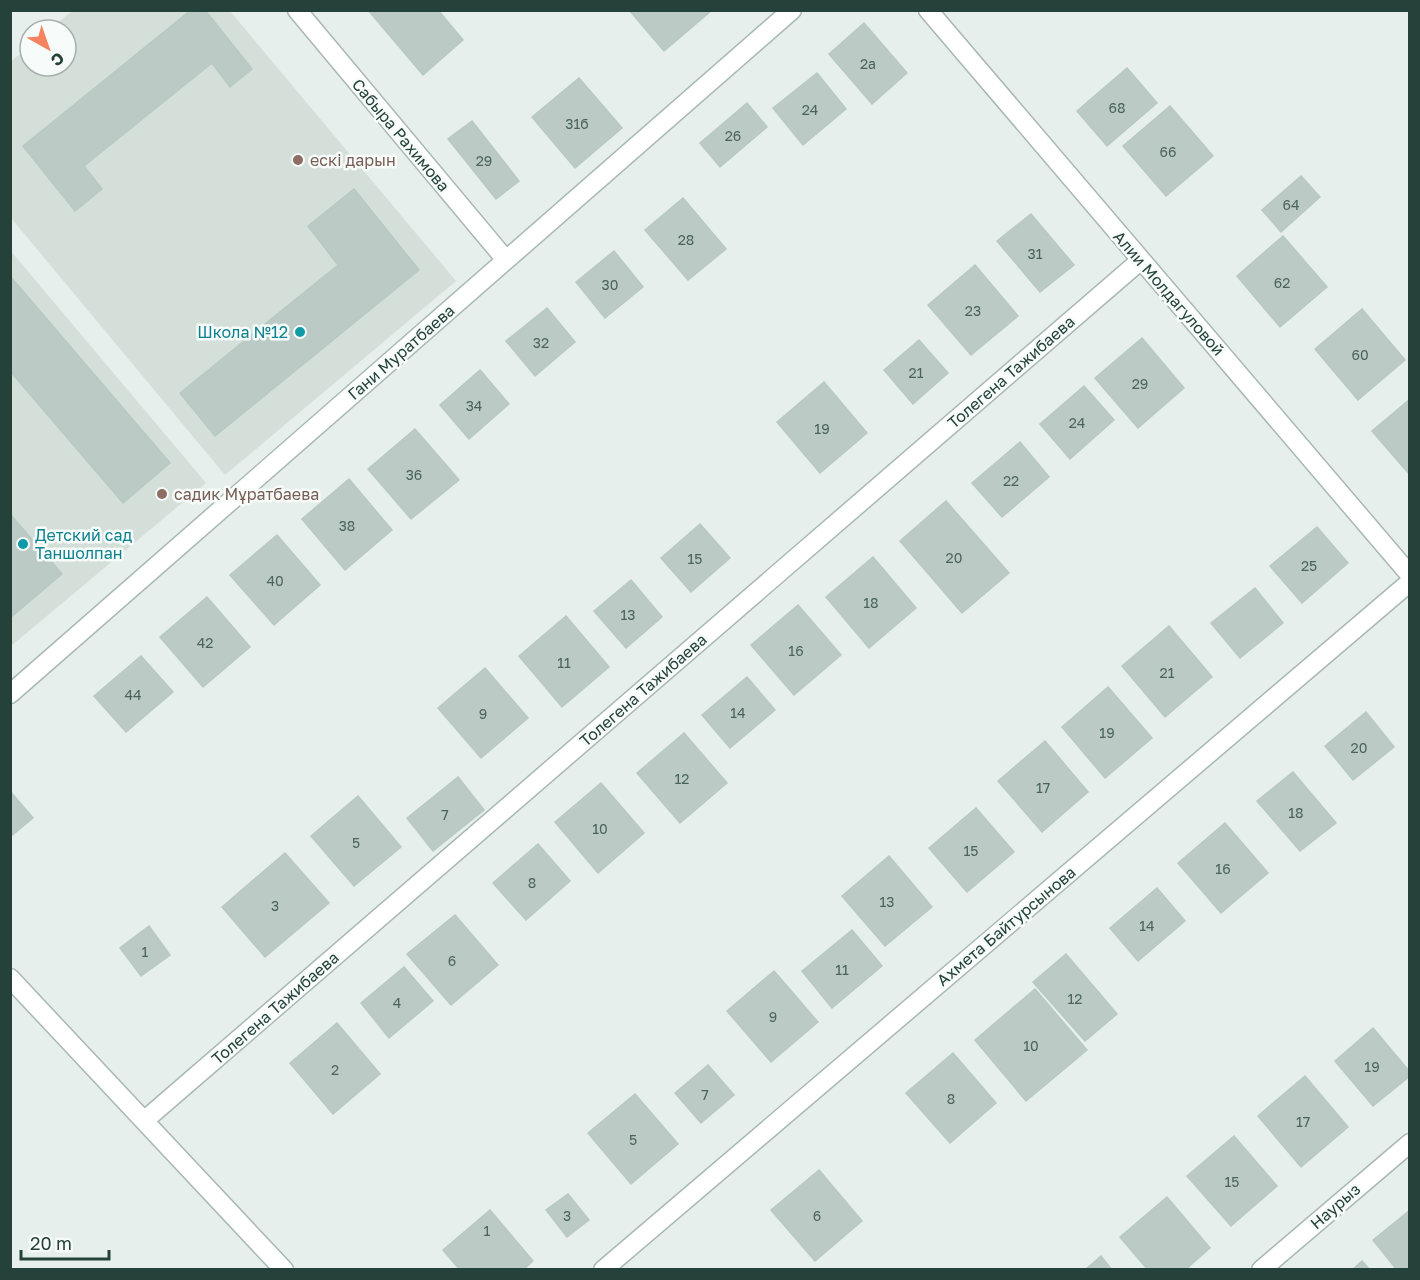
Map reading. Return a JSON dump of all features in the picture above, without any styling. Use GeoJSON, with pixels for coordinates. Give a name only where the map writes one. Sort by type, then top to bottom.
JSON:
{"type":"FeatureCollection","features":[{"type":"Feature","properties":{"kind":"street","name":"Сабыра Рахимова"},"geometry":{"type":"LineString","coordinates":[[297,10],[506,260]]}},
{"type":"Feature","properties":{"kind":"street","name":"Гани Муратбаева"},"geometry":{"type":"LineString","coordinates":[[10,694],[792,10]]}},
{"type":"Feature","properties":{"kind":"street","name":"Алии Молдагуловой"},"geometry":{"type":"LineString","coordinates":[[927,10],[1410,575]]}},
{"type":"Feature","properties":{"kind":"street","name":"Толегена Тажибаева"},"geometry":{"type":"LineString","coordinates":[[145,1120],[1140,260]]}},
{"type":"Feature","properties":{"kind":"street","name":"Ахмета Байтурсынова"},"geometry":{"type":"LineString","coordinates":[[603,1269],[1410,582]]}},
{"type":"Feature","properties":{"kind":"street"},"geometry":{"type":"LineString","coordinates":[[10,978],[284,1269]]}},
{"type":"Feature","properties":{"kind":"street","name":"Наурыз"},"geometry":{"type":"LineString","coordinates":[[1262,1269],[1410,1143]]}},
{"type":"Feature","properties":{"kind":"shaded area"},"geometry":{"type":"Polygon","coordinates":[[[72,11],[230,11],[456,281],[225,475],[11,218],[10,62],[18,56],[18,78],[78,78],[78,18],[64,18],[72,11]]]}},
{"type":"Feature","properties":{"kind":"shaded area"},"geometry":{"type":"Polygon","coordinates":[[[10,250],[206,483],[11,646],[10,646],[10,250]]]}},
{"type":"Feature","properties":{"kind":"building"},"geometry":{"type":"Polygon","coordinates":[[[191,10],[205,10],[252,69],[230,87],[212,63],[84,166],[102,189],[75,211],[23,146],[191,10]]]}},
{"type":"Feature","properties":{"kind":"building"},"geometry":{"type":"Polygon","coordinates":[[[368,10],[438,10],[463,40],[423,75],[368,10]]]}},
{"type":"Feature","properties":{"kind":"building"},"geometry":{"type":"Polygon","coordinates":[[[629,10],[710,10],[711,11],[664,51],[629,10]]]}},
{"type":"Feature","properties":{"kind":"building"},"geometry":{"type":"Polygon","coordinates":[[[864,23],[907,73],[872,104],[829,54],[864,23]]]}},
{"type":"Feature","properties":{"kind":"building"},"geometry":{"type":"Polygon","coordinates":[[[1127,68],[1157,103],[1107,146],[1077,111],[1127,68]]]}},
{"type":"Feature","properties":{"kind":"building"},"geometry":{"type":"Polygon","coordinates":[[[817,73],[846,109],[803,145],[773,108],[817,73]]]}},
{"type":"Feature","properties":{"kind":"building"},"geometry":{"type":"Polygon","coordinates":[[[579,78],[622,128],[575,168],[532,117],[579,78]]]}},
{"type":"Feature","properties":{"kind":"building"},"geometry":{"type":"Polygon","coordinates":[[[747,103],[767,127],[720,167],[700,143],[747,103]]]}},
{"type":"Feature","properties":{"kind":"building"},"geometry":{"type":"Polygon","coordinates":[[[1170,106],[1213,156],[1166,196],[1123,146],[1170,106]]]}},
{"type":"Feature","properties":{"kind":"building"},"geometry":{"type":"Polygon","coordinates":[[[472,121],[519,181],[496,199],[448,139],[472,121]]]}},
{"type":"Feature","properties":{"kind":"building"},"geometry":{"type":"Polygon","coordinates":[[[1301,176],[1320,197],[1281,232],[1262,210],[1301,176]]]}},
{"type":"Feature","properties":{"kind":"building","name":"Школа №12"},"geometry":{"type":"Polygon","coordinates":[[[354,189],[419,270],[215,436],[180,393],[338,265],[308,226],[354,189]]]}},
{"type":"Feature","properties":{"kind":"building"},"geometry":{"type":"Polygon","coordinates":[[[683,198],[726,249],[688,280],[645,230],[683,198]]]}},
{"type":"Feature","properties":{"kind":"building"},"geometry":{"type":"Polygon","coordinates":[[[1031,214],[1074,265],[1040,292],[997,241],[1031,214]]]}},
{"type":"Feature","properties":{"kind":"building"},"geometry":{"type":"Polygon","coordinates":[[[1283,236],[1327,287],[1280,327],[1237,276],[1283,236]]]}},
{"type":"Feature","properties":{"kind":"building"},"geometry":{"type":"Polygon","coordinates":[[[614,251],[643,287],[605,318],[576,282],[614,251]]]}},
{"type":"Feature","properties":{"kind":"building"},"geometry":{"type":"Polygon","coordinates":[[[975,265],[1018,316],[971,355],[928,305],[975,265]]]}},
{"type":"Feature","properties":{"kind":"building"},"geometry":{"type":"Polygon","coordinates":[[[10,276],[170,463],[123,503],[10,371],[10,276]]]}},
{"type":"Feature","properties":{"kind":"building"},"geometry":{"type":"Polygon","coordinates":[[[547,308],[575,342],[535,376],[506,341],[547,308]]]}},
{"type":"Feature","properties":{"kind":"building"},"geometry":{"type":"Polygon","coordinates":[[[1362,309],[1405,360],[1358,400],[1315,349],[1362,309]]]}},
{"type":"Feature","properties":{"kind":"building"},"geometry":{"type":"Polygon","coordinates":[[[1142,338],[1184,388],[1138,428],[1095,378],[1142,338]]]}},
{"type":"Feature","properties":{"kind":"building"},"geometry":{"type":"Polygon","coordinates":[[[919,340],[948,373],[913,404],[884,370],[919,340]]]}},
{"type":"Feature","properties":{"kind":"building"},"geometry":{"type":"Polygon","coordinates":[[[480,370],[509,404],[469,439],[440,405],[480,370]]]}},
{"type":"Feature","properties":{"kind":"building"},"geometry":{"type":"Polygon","coordinates":[[[824,382],[867,433],[820,473],[777,422],[824,382]]]}},
{"type":"Feature","properties":{"kind":"building"},"geometry":{"type":"Polygon","coordinates":[[[1084,386],[1114,420],[1070,459],[1040,424],[1084,386]]]}},
{"type":"Feature","properties":{"kind":"building"},"geometry":{"type":"Polygon","coordinates":[[[1410,399],[1410,475],[1372,431],[1410,399]]]}},
{"type":"Feature","properties":{"kind":"building"},"geometry":{"type":"Polygon","coordinates":[[[415,429],[459,480],[411,519],[368,469],[415,429]]]}},
{"type":"Feature","properties":{"kind":"building"},"geometry":{"type":"Polygon","coordinates":[[[1020,442],[1049,477],[1002,517],[972,483],[1020,442]]]}},
{"type":"Feature","properties":{"kind":"building"},"geometry":{"type":"Polygon","coordinates":[[[349,479],[392,530],[345,570],[302,519],[349,479]]]}},
{"type":"Feature","properties":{"kind":"building"},"geometry":{"type":"Polygon","coordinates":[[[946,501],[1009,573],[962,613],[900,541],[946,501]]]}},
{"type":"Feature","properties":{"kind":"building","name":"Детский сад Таншолпан"},"geometry":{"type":"Polygon","coordinates":[[[10,514],[62,574],[10,618],[10,514]]]}},
{"type":"Feature","properties":{"kind":"building"},"geometry":{"type":"Polygon","coordinates":[[[700,524],[730,558],[691,592],[661,558],[700,524]]]}},
{"type":"Feature","properties":{"kind":"building"},"geometry":{"type":"Polygon","coordinates":[[[1317,527],[1348,563],[1302,603],[1270,566],[1317,527]]]}},
{"type":"Feature","properties":{"kind":"building"},"geometry":{"type":"Polygon","coordinates":[[[277,535],[320,585],[274,625],[230,575],[277,535]]]}},
{"type":"Feature","properties":{"kind":"building"},"geometry":{"type":"Polygon","coordinates":[[[873,557],[916,608],[869,648],[826,597],[873,557]]]}},
{"type":"Feature","properties":{"kind":"building"},"geometry":{"type":"Polygon","coordinates":[[[631,580],[662,617],[626,648],[594,611],[631,580]]]}},
{"type":"Feature","properties":{"kind":"building"},"geometry":{"type":"Polygon","coordinates":[[[1255,588],[1283,623],[1240,658],[1211,623],[1255,588]]]}},
{"type":"Feature","properties":{"kind":"building"},"geometry":{"type":"Polygon","coordinates":[[[207,597],[250,647],[203,687],[160,637],[207,597]]]}},
{"type":"Feature","properties":{"kind":"building"},"geometry":{"type":"Polygon","coordinates":[[[798,605],[841,655],[794,695],[751,645],[798,605]]]}},
{"type":"Feature","properties":{"kind":"building"},"geometry":{"type":"Polygon","coordinates":[[[566,616],[609,667],[562,707],[519,656],[566,616]]]}},
{"type":"Feature","properties":{"kind":"building"},"geometry":{"type":"Polygon","coordinates":[[[1169,626],[1212,677],[1165,717],[1122,666],[1169,626]]]}},
{"type":"Feature","properties":{"kind":"building"},"geometry":{"type":"Polygon","coordinates":[[[141,656],[173,692],[126,732],[94,696],[141,656]]]}},
{"type":"Feature","properties":{"kind":"building"},"geometry":{"type":"Polygon","coordinates":[[[485,668],[528,718],[481,758],[438,708],[485,668]]]}},
{"type":"Feature","properties":{"kind":"building"},"geometry":{"type":"Polygon","coordinates":[[[747,677],[775,710],[730,748],[702,715],[747,677]]]}},
{"type":"Feature","properties":{"kind":"building"},"geometry":{"type":"Polygon","coordinates":[[[1108,687],[1152,738],[1105,778],[1062,727],[1108,687]]]}},
{"type":"Feature","properties":{"kind":"building"},"geometry":{"type":"Polygon","coordinates":[[[1366,712],[1394,747],[1353,780],[1325,746],[1366,712]]]}},
{"type":"Feature","properties":{"kind":"building"},"geometry":{"type":"Polygon","coordinates":[[[684,733],[727,783],[680,823],[637,773],[684,733]]]}},
{"type":"Feature","properties":{"kind":"building"},"geometry":{"type":"Polygon","coordinates":[[[1045,741],[1088,792],[1042,832],[998,781],[1045,741]]]}},
{"type":"Feature","properties":{"kind":"building"},"geometry":{"type":"Polygon","coordinates":[[[1293,772],[1336,823],[1300,851],[1257,801],[1293,772]]]}},
{"type":"Feature","properties":{"kind":"building"},"geometry":{"type":"Polygon","coordinates":[[[458,777],[484,810],[433,851],[407,818],[458,777]]]}},
{"type":"Feature","properties":{"kind":"building"},"geometry":{"type":"Polygon","coordinates":[[[601,783],[644,833],[598,873],[555,822],[601,783]]]}},
{"type":"Feature","properties":{"kind":"building"},"geometry":{"type":"Polygon","coordinates":[[[10,791],[33,818],[10,837],[10,791]]]}},
{"type":"Feature","properties":{"kind":"building"},"geometry":{"type":"Polygon","coordinates":[[[358,796],[401,847],[354,886],[311,836],[358,796]]]}},
{"type":"Feature","properties":{"kind":"building"},"geometry":{"type":"Polygon","coordinates":[[[976,808],[1014,852],[967,892],[929,848],[976,808]]]}},
{"type":"Feature","properties":{"kind":"building"},"geometry":{"type":"Polygon","coordinates":[[[1225,823],[1268,873],[1221,913],[1178,863],[1225,823]]]}},
{"type":"Feature","properties":{"kind":"building"},"geometry":{"type":"Polygon","coordinates":[[[538,844],[570,881],[526,920],[493,883],[538,844]]]}},
{"type":"Feature","properties":{"kind":"building"},"geometry":{"type":"Polygon","coordinates":[[[285,853],[329,903],[265,957],[222,907],[285,853]]]}},
{"type":"Feature","properties":{"kind":"building"},"geometry":{"type":"Polygon","coordinates":[[[889,856],[932,907],[885,946],[842,896],[889,856]]]}},
{"type":"Feature","properties":{"kind":"building"},"geometry":{"type":"Polygon","coordinates":[[[1157,888],[1185,921],[1138,961],[1110,928],[1157,888]]]}},
{"type":"Feature","properties":{"kind":"building"},"geometry":{"type":"Polygon","coordinates":[[[455,915],[498,965],[451,1005],[407,954],[455,915]]]}},
{"type":"Feature","properties":{"kind":"building"},"geometry":{"type":"Polygon","coordinates":[[[149,926],[170,955],[141,976],[120,948],[149,926]]]}},
{"type":"Feature","properties":{"kind":"building"},"geometry":{"type":"Polygon","coordinates":[[[852,930],[882,966],[832,1008],[802,971],[852,930]]]}},
{"type":"Feature","properties":{"kind":"building"},"geometry":{"type":"Polygon","coordinates":[[[1066,954],[1117,1014],[1085,1041],[1033,982],[1066,954]]]}},
{"type":"Feature","properties":{"kind":"building"},"geometry":{"type":"Polygon","coordinates":[[[404,967],[433,1001],[389,1038],[361,1003],[404,967]]]}},
{"type":"Feature","properties":{"kind":"building"},"geometry":{"type":"Polygon","coordinates":[[[774,971],[818,1022],[771,1062],[727,1011],[774,971]]]}},
{"type":"Feature","properties":{"kind":"building"},"geometry":{"type":"Polygon","coordinates":[[[1035,989],[1087,1050],[1026,1101],[975,1040],[1035,989]]]}},
{"type":"Feature","properties":{"kind":"building"},"geometry":{"type":"Polygon","coordinates":[[[337,1023],[380,1074],[333,1114],[290,1063],[337,1023]]]}},
{"type":"Feature","properties":{"kind":"building"},"geometry":{"type":"Polygon","coordinates":[[[1373,1028],[1410,1072],[1410,1076],[1373,1106],[1335,1061],[1373,1028]]]}},
{"type":"Feature","properties":{"kind":"building"},"geometry":{"type":"Polygon","coordinates":[[[953,1053],[996,1103],[950,1143],[906,1093],[953,1053]]]}},
{"type":"Feature","properties":{"kind":"building"},"geometry":{"type":"Polygon","coordinates":[[[708,1065],[734,1095],[701,1123],[675,1093],[708,1065]]]}},
{"type":"Feature","properties":{"kind":"building"},"geometry":{"type":"Polygon","coordinates":[[[1305,1076],[1348,1127],[1301,1167],[1258,1116],[1305,1076]]]}},
{"type":"Feature","properties":{"kind":"building"},"geometry":{"type":"Polygon","coordinates":[[[635,1094],[678,1144],[631,1184],[588,1133],[635,1094]]]}},
{"type":"Feature","properties":{"kind":"building"},"geometry":{"type":"Polygon","coordinates":[[[1234,1136],[1277,1186],[1231,1226],[1187,1176],[1234,1136]]]}},
{"type":"Feature","properties":{"kind":"building"},"geometry":{"type":"Polygon","coordinates":[[[819,1170],[862,1221],[815,1261],[771,1210],[819,1170]]]}},
{"type":"Feature","properties":{"kind":"building"},"geometry":{"type":"Polygon","coordinates":[[[568,1194],[589,1220],[567,1237],[546,1210],[568,1194]]]}},
{"type":"Feature","properties":{"kind":"building"},"geometry":{"type":"Polygon","coordinates":[[[1167,1197],[1210,1248],[1185,1270],[1148,1270],[1120,1237],[1167,1197]]]}},
{"type":"Feature","properties":{"kind":"building"},"geometry":{"type":"Polygon","coordinates":[[[490,1210],[533,1261],[523,1270],[460,1270],[443,1250],[490,1210]]]}},
{"type":"Feature","properties":{"kind":"building"},"geometry":{"type":"Polygon","coordinates":[[[1410,1210],[1410,1270],[1397,1270],[1373,1240],[1410,1210]]]}},
{"type":"Feature","properties":{"kind":"building"},"geometry":{"type":"Polygon","coordinates":[[[1101,1256],[1112,1270],[1085,1270],[1101,1256]]]}},
{"type":"Feature","properties":{"kind":"building"},"geometry":{"type":"Polygon","coordinates":[[[1362,1261],[1370,1270],[1352,1270],[1362,1261]]]}},
{"type":"Feature","properties":{"kind":"place","name":"ескі дарын"},"geometry":{"type":"Point","coordinates":[298,160]}},
{"type":"Feature","properties":{"kind":"place","name":"Школа №12"},"geometry":{"type":"Point","coordinates":[300,332]}},
{"type":"Feature","properties":{"kind":"place","name":"садик Мұратбаева"},"geometry":{"type":"Point","coordinates":[162,494]}},
{"type":"Feature","properties":{"kind":"place","name":"Детский сад Таншолпан"},"geometry":{"type":"Point","coordinates":[23,544]}}]}
